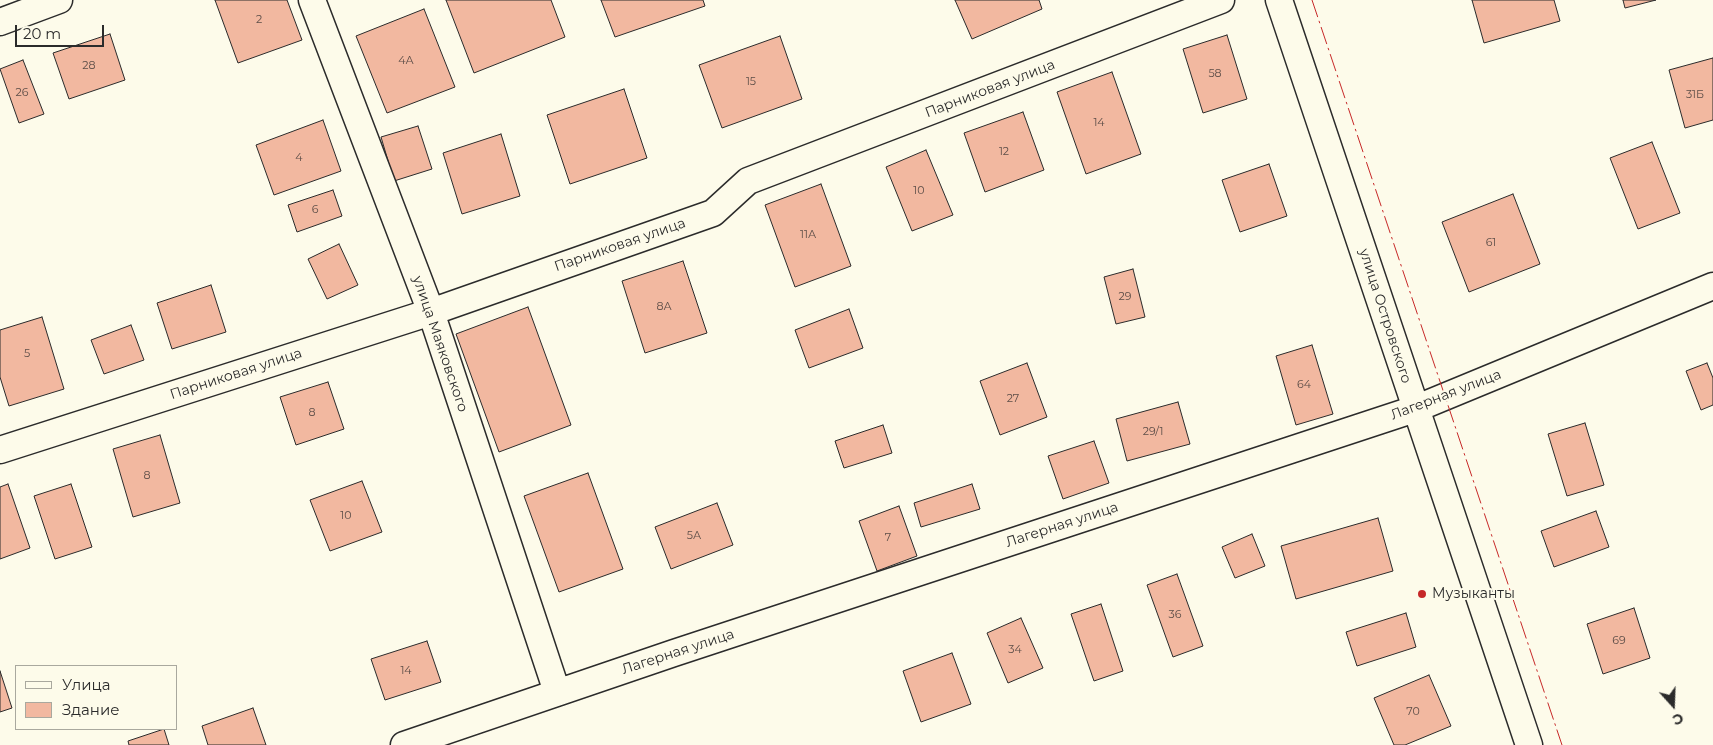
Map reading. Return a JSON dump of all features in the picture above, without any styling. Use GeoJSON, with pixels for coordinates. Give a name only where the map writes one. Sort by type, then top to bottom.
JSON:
{"type":"FeatureCollection","features":[{"type":"Feature","properties":{"kind":"street"},"geometry":{"type":"LineString","coordinates":[[0,22],[59,0]]}},
{"type":"Feature","properties":{"kind":"street","name":"улица Маяковского"},"geometry":{"type":"LineString","coordinates":[[312,0],[430,312],[557,692]]}},
{"type":"Feature","properties":{"kind":"street","name":"Парниковая улица"},"geometry":{"type":"LineString","coordinates":[[0,450],[430,312],[713,213],[748,181],[1221,0]]}},
{"type":"Feature","properties":{"kind":"street","name":"улица Островского"},"geometry":{"type":"LineString","coordinates":[[1279,0],[1529,745]]}},
{"type":"Feature","properties":{"kind":"street","name":"Лагерная улица"},"geometry":{"type":"LineString","coordinates":[[404,745],[557,692],[1416,409],[1713,286]]}},
{"type":"Feature","properties":{"kind":"building"},"geometry":{"type":"Polygon","coordinates":[[[215,0],[287,0],[302,40],[238,63],[215,0]]]}},
{"type":"Feature","properties":{"kind":"building"},"geometry":{"type":"Polygon","coordinates":[[[446,0],[551,0],[565,37],[474,73],[446,0]]]}},
{"type":"Feature","properties":{"kind":"building"},"geometry":{"type":"Polygon","coordinates":[[[601,0],[703,0],[705,6],[615,37],[601,0]]]}},
{"type":"Feature","properties":{"kind":"building"},"geometry":{"type":"Polygon","coordinates":[[[955,0],[1039,0],[1042,9],[972,39],[955,0]]]}},
{"type":"Feature","properties":{"kind":"building"},"geometry":{"type":"Polygon","coordinates":[[[1472,0],[1554,0],[1560,21],[1484,43],[1472,0]]]}},
{"type":"Feature","properties":{"kind":"building"},"geometry":{"type":"Polygon","coordinates":[[[1623,0],[1656,0],[1625,8],[1623,0]]]}},
{"type":"Feature","properties":{"kind":"building"},"geometry":{"type":"Polygon","coordinates":[[[424,9],[455,87],[387,113],[356,36],[424,9]]]}},
{"type":"Feature","properties":{"kind":"building"},"geometry":{"type":"Polygon","coordinates":[[[110,34],[125,80],[69,99],[53,53],[110,34]]]}},
{"type":"Feature","properties":{"kind":"building"},"geometry":{"type":"Polygon","coordinates":[[[1227,35],[1247,99],[1203,113],[1183,49],[1227,35]]]}},
{"type":"Feature","properties":{"kind":"building"},"geometry":{"type":"Polygon","coordinates":[[[780,36],[802,99],[722,128],[699,65],[780,36]]]}},
{"type":"Feature","properties":{"kind":"building"},"geometry":{"type":"Polygon","coordinates":[[[1713,58],[1713,120],[1685,128],[1669,70],[1713,58]]]}},
{"type":"Feature","properties":{"kind":"building"},"geometry":{"type":"Polygon","coordinates":[[[23,60],[44,114],[19,123],[0,69],[23,60]]]}},
{"type":"Feature","properties":{"kind":"building"},"geometry":{"type":"Polygon","coordinates":[[[1112,72],[1141,154],[1086,174],[1057,92],[1112,72]]]}},
{"type":"Feature","properties":{"kind":"building"},"geometry":{"type":"Polygon","coordinates":[[[624,89],[647,158],[570,184],[547,115],[624,89]]]}},
{"type":"Feature","properties":{"kind":"building"},"geometry":{"type":"Polygon","coordinates":[[[1023,112],[1044,170],[985,192],[964,133],[1023,112]]]}},
{"type":"Feature","properties":{"kind":"building"},"geometry":{"type":"Polygon","coordinates":[[[323,120],[341,171],[274,195],[256,145],[323,120]]]}},
{"type":"Feature","properties":{"kind":"building"},"geometry":{"type":"Polygon","coordinates":[[[418,126],[432,169],[394,181],[381,137],[418,126]]]}},
{"type":"Feature","properties":{"kind":"building"},"geometry":{"type":"Polygon","coordinates":[[[501,134],[520,196],[462,214],[443,153],[501,134]]]}},
{"type":"Feature","properties":{"kind":"building"},"geometry":{"type":"Polygon","coordinates":[[[1652,142],[1680,213],[1638,229],[1610,158],[1652,142]]]}},
{"type":"Feature","properties":{"kind":"building"},"geometry":{"type":"Polygon","coordinates":[[[926,150],[953,215],[912,231],[886,167],[926,150]]]}},
{"type":"Feature","properties":{"kind":"building"},"geometry":{"type":"Polygon","coordinates":[[[1269,164],[1287,216],[1240,232],[1222,180],[1269,164]]]}},
{"type":"Feature","properties":{"kind":"building"},"geometry":{"type":"Polygon","coordinates":[[[821,184],[851,266],[795,287],[765,205],[821,184]]]}},
{"type":"Feature","properties":{"kind":"building"},"geometry":{"type":"Polygon","coordinates":[[[333,190],[342,216],[297,232],[288,205],[333,190]]]}},
{"type":"Feature","properties":{"kind":"building"},"geometry":{"type":"Polygon","coordinates":[[[1513,194],[1540,264],[1469,292],[1442,222],[1513,194]]]}},
{"type":"Feature","properties":{"kind":"building"},"geometry":{"type":"Polygon","coordinates":[[[339,244],[358,285],[327,299],[308,259],[339,244]]]}},
{"type":"Feature","properties":{"kind":"building"},"geometry":{"type":"Polygon","coordinates":[[[683,261],[707,333],[645,353],[622,281],[683,261]]]}},
{"type":"Feature","properties":{"kind":"building"},"geometry":{"type":"Polygon","coordinates":[[[1133,269],[1145,317],[1116,324],[1104,277],[1133,269]]]}},
{"type":"Feature","properties":{"kind":"building"},"geometry":{"type":"Polygon","coordinates":[[[211,285],[226,332],[172,349],[157,303],[211,285]]]}},
{"type":"Feature","properties":{"kind":"building"},"geometry":{"type":"Polygon","coordinates":[[[528,307],[571,425],[499,452],[456,334],[528,307]]]}},
{"type":"Feature","properties":{"kind":"building"},"geometry":{"type":"Polygon","coordinates":[[[849,309],[863,348],[809,368],[795,330],[849,309]]]}},
{"type":"Feature","properties":{"kind":"building"},"geometry":{"type":"Polygon","coordinates":[[[42,317],[64,389],[9,406],[0,377],[0,330],[42,317]]]}},
{"type":"Feature","properties":{"kind":"building"},"geometry":{"type":"Polygon","coordinates":[[[131,325],[144,360],[104,374],[91,340],[131,325]]]}},
{"type":"Feature","properties":{"kind":"building"},"geometry":{"type":"Polygon","coordinates":[[[1312,345],[1333,414],[1296,425],[1276,356],[1312,345]]]}},
{"type":"Feature","properties":{"kind":"building"},"geometry":{"type":"Polygon","coordinates":[[[1027,363],[1047,417],[1000,435],[980,381],[1027,363]]]}},
{"type":"Feature","properties":{"kind":"building"},"geometry":{"type":"Polygon","coordinates":[[[1707,363],[1713,378],[1713,405],[1701,410],[1686,371],[1707,363]]]}},
{"type":"Feature","properties":{"kind":"building"},"geometry":{"type":"Polygon","coordinates":[[[328,382],[344,429],[296,445],[280,397],[328,382]]]}},
{"type":"Feature","properties":{"kind":"building"},"geometry":{"type":"Polygon","coordinates":[[[1178,402],[1190,444],[1127,461],[1116,419],[1178,402]]]}},
{"type":"Feature","properties":{"kind":"building"},"geometry":{"type":"Polygon","coordinates":[[[1585,423],[1604,485],[1567,496],[1548,434],[1585,423]]]}},
{"type":"Feature","properties":{"kind":"building"},"geometry":{"type":"Polygon","coordinates":[[[883,425],[892,453],[844,468],[835,441],[883,425]]]}},
{"type":"Feature","properties":{"kind":"building"},"geometry":{"type":"Polygon","coordinates":[[[160,435],[180,503],[133,517],[113,449],[160,435]]]}},
{"type":"Feature","properties":{"kind":"building"},"geometry":{"type":"Polygon","coordinates":[[[1094,441],[1109,483],[1063,499],[1048,456],[1094,441]]]}},
{"type":"Feature","properties":{"kind":"building"},"geometry":{"type":"Polygon","coordinates":[[[588,473],[623,569],[559,592],[524,496],[588,473]]]}},
{"type":"Feature","properties":{"kind":"building"},"geometry":{"type":"Polygon","coordinates":[[[362,481],[382,532],[330,551],[310,500],[362,481]]]}},
{"type":"Feature","properties":{"kind":"building"},"geometry":{"type":"Polygon","coordinates":[[[8,484],[30,548],[0,559],[0,487],[8,484]]]}},
{"type":"Feature","properties":{"kind":"building"},"geometry":{"type":"Polygon","coordinates":[[[71,484],[92,547],[55,559],[34,496],[71,484]]]}},
{"type":"Feature","properties":{"kind":"building"},"geometry":{"type":"Polygon","coordinates":[[[972,484],[980,509],[921,527],[914,503],[972,484]]]}},
{"type":"Feature","properties":{"kind":"building"},"geometry":{"type":"Polygon","coordinates":[[[717,503],[733,545],[671,569],[655,527],[717,503]]]}},
{"type":"Feature","properties":{"kind":"building"},"geometry":{"type":"Polygon","coordinates":[[[899,506],[917,556],[877,571],[859,521],[899,506]]]}},
{"type":"Feature","properties":{"kind":"building"},"geometry":{"type":"Polygon","coordinates":[[[1596,511],[1609,547],[1554,567],[1541,531],[1596,511]]]}},
{"type":"Feature","properties":{"kind":"building"},"geometry":{"type":"Polygon","coordinates":[[[1378,518],[1393,571],[1296,599],[1281,546],[1378,518]]]}},
{"type":"Feature","properties":{"kind":"building"},"geometry":{"type":"Polygon","coordinates":[[[1252,534],[1265,566],[1235,578],[1222,547],[1252,534]]]}},
{"type":"Feature","properties":{"kind":"building"},"geometry":{"type":"Polygon","coordinates":[[[1177,574],[1203,646],[1173,657],[1147,585],[1177,574]]]}},
{"type":"Feature","properties":{"kind":"building"},"geometry":{"type":"Polygon","coordinates":[[[1101,604],[1123,671],[1094,681],[1071,614],[1101,604]]]}},
{"type":"Feature","properties":{"kind":"building"},"geometry":{"type":"Polygon","coordinates":[[[1634,608],[1650,658],[1603,674],[1587,624],[1634,608]]]}},
{"type":"Feature","properties":{"kind":"building"},"geometry":{"type":"Polygon","coordinates":[[[1406,613],[1416,647],[1357,666],[1346,632],[1406,613]]]}},
{"type":"Feature","properties":{"kind":"building"},"geometry":{"type":"Polygon","coordinates":[[[1021,618],[1043,668],[1008,683],[987,633],[1021,618]]]}},
{"type":"Feature","properties":{"kind":"building"},"geometry":{"type":"Polygon","coordinates":[[[427,641],[441,682],[385,700],[371,659],[427,641]]]}},
{"type":"Feature","properties":{"kind":"building"},"geometry":{"type":"Polygon","coordinates":[[[952,653],[971,704],[921,722],[903,671],[952,653]]]}},
{"type":"Feature","properties":{"kind":"building"},"geometry":{"type":"Polygon","coordinates":[[[0,671],[12,708],[0,712],[0,671]]]}},
{"type":"Feature","properties":{"kind":"building"},"geometry":{"type":"Polygon","coordinates":[[[1429,675],[1451,726],[1405,745],[1394,745],[1374,698],[1429,675]]]}},
{"type":"Feature","properties":{"kind":"building"},"geometry":{"type":"Polygon","coordinates":[[[253,708],[266,745],[208,745],[202,726],[253,708]]]}},
{"type":"Feature","properties":{"kind":"building"},"geometry":{"type":"Polygon","coordinates":[[[164,730],[169,745],[129,745],[128,741],[164,730]]]}},
{"type":"Feature","properties":{"kind":"power"},"geometry":{"type":"LineString","coordinates":[[1312,0],[1562,745]]}},
{"type":"Feature","properties":{"kind":"place","name":"Музыканты"},"geometry":{"type":"Point","coordinates":[1422,594]}}]}
